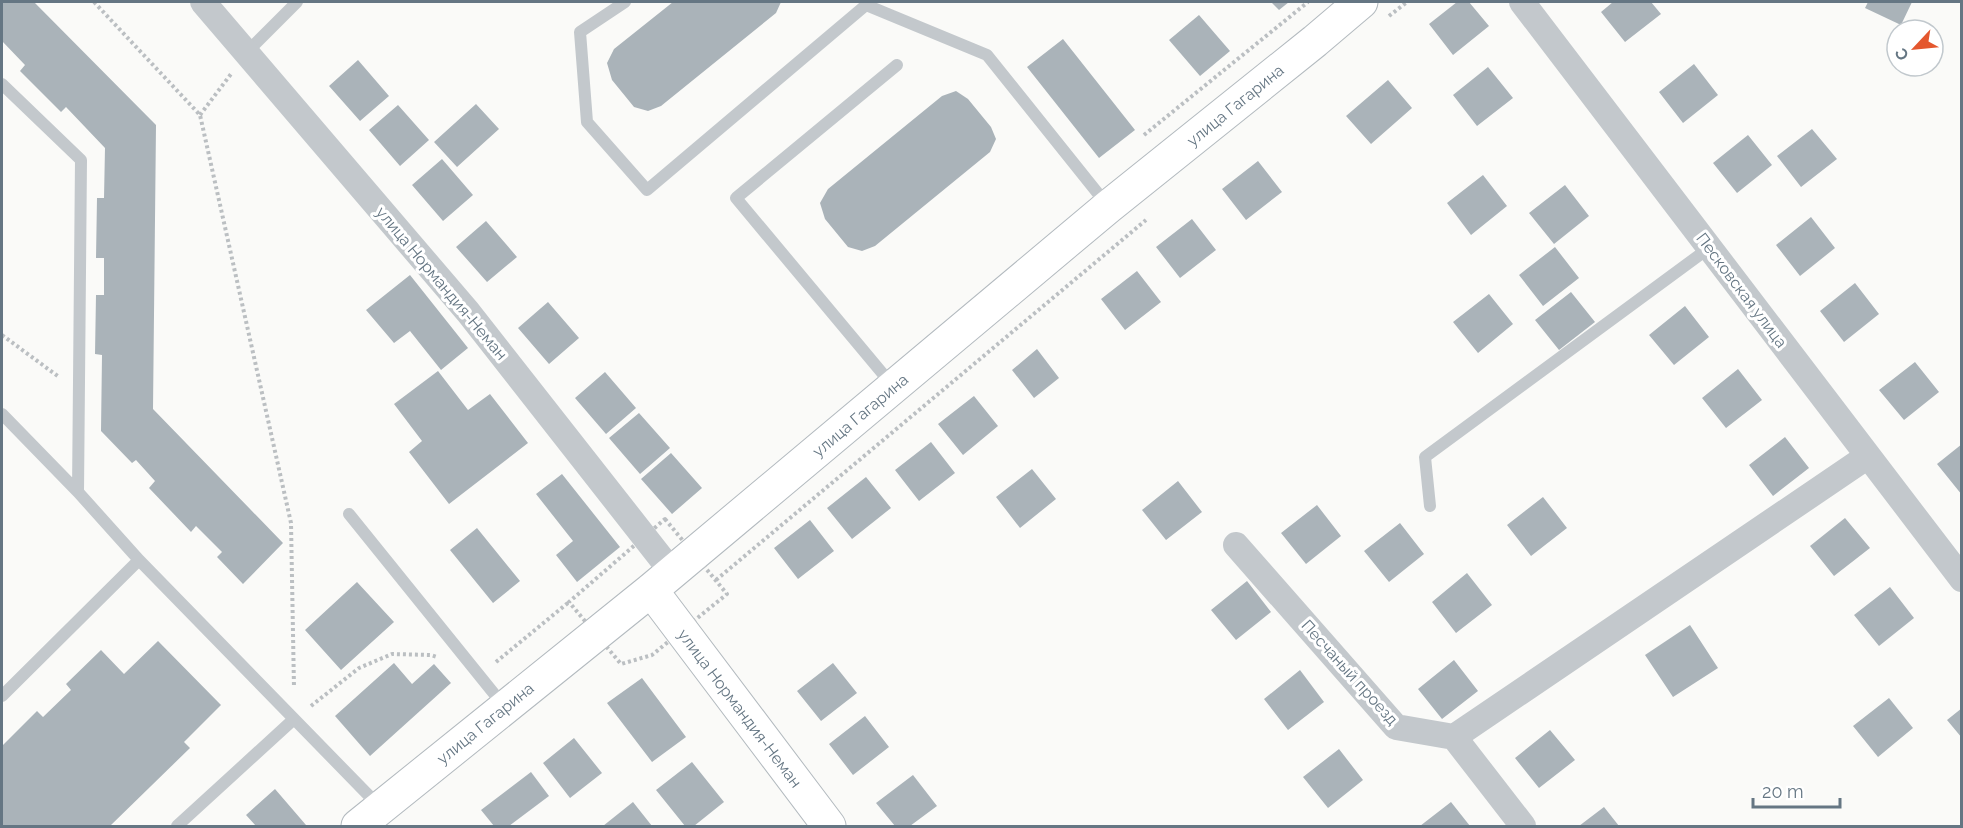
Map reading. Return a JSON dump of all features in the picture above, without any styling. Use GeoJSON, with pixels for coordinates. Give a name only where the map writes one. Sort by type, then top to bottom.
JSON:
{"type":"FeatureCollection","features":[{"type":"Feature","properties":{"kind":"main road","name":"улица Гагарина"},"geometry":{"type":"LineString","coordinates":[[369,817],[661,581],[1108,207],[1306,48],[1375,9]]}},
{"type":"Feature","properties":{"kind":"main road","name":"улица Нормандия-Неман"},"geometry":{"type":"LineString","coordinates":[[661,581],[830,826]]}},
{"type":"Feature","properties":{"kind":"street","name":"улица Нормандия-Неман"},"geometry":{"type":"LineString","coordinates":[[203,2],[468,312],[661,581]]}},
{"type":"Feature","properties":{"kind":"street","name":"Песковская улица"},"geometry":{"type":"LineString","coordinates":[[1522,2],[1962,579]]}},
{"type":"Feature","properties":{"kind":"street"},"geometry":{"type":"LineString","coordinates":[[1523,826],[1454,737],[1868,456]]}},
{"type":"Feature","properties":{"kind":"street","name":"Песчаный проезд"},"geometry":{"type":"LineString","coordinates":[[1236,545],[1396,727],[1454,737]]}},
{"type":"Feature","properties":{"kind":"lane"},"geometry":{"type":"LineString","coordinates":[[625,2],[579,32],[587,122],[647,190],[867,3],[987,55],[1108,207]]}},
{"type":"Feature","properties":{"kind":"lane"},"geometry":{"type":"LineString","coordinates":[[247,52],[292,3]]}},
{"type":"Feature","properties":{"kind":"lane"},"geometry":{"type":"LineString","coordinates":[[893,387],[736,198],[897,65]]}},
{"type":"Feature","properties":{"kind":"lane"},"geometry":{"type":"LineString","coordinates":[[2,84],[81,160],[78,492]]}},
{"type":"Feature","properties":{"kind":"lane"},"geometry":{"type":"LineString","coordinates":[[1430,506],[1425,457],[1709,248]]}},
{"type":"Feature","properties":{"kind":"lane"},"geometry":{"type":"LineString","coordinates":[[2,414],[78,492],[139,560],[294,719],[369,817]]}},
{"type":"Feature","properties":{"kind":"lane"},"geometry":{"type":"LineString","coordinates":[[349,514],[505,707]]}},
{"type":"Feature","properties":{"kind":"lane"},"geometry":{"type":"LineString","coordinates":[[2,696],[139,560]]}},
{"type":"Feature","properties":{"kind":"lane"},"geometry":{"type":"LineString","coordinates":[[177,826],[294,719]]}},
{"type":"Feature","properties":{"kind":"path"},"geometry":{"type":"LineString","coordinates":[[94,2],[200,115],[291,523],[294,719]]}},
{"type":"Feature","properties":{"kind":"path"},"geometry":{"type":"LineString","coordinates":[[1143,136],[1308,2]]}},
{"type":"Feature","properties":{"kind":"path"},"geometry":{"type":"LineString","coordinates":[[1375,9],[1407,2]]}},
{"type":"Feature","properties":{"kind":"path"},"geometry":{"type":"LineString","coordinates":[[200,115],[247,52]]}},
{"type":"Feature","properties":{"kind":"path"},"geometry":{"type":"LineString","coordinates":[[716,580],[1152,215]]}},
{"type":"Feature","properties":{"kind":"path"},"geometry":{"type":"LineString","coordinates":[[2,335],[79,392]]}},
{"type":"Feature","properties":{"kind":"path"},"geometry":{"type":"LineString","coordinates":[[294,719],[359,668],[392,654],[431,655],[480,676],[569,602]]}},
{"type":"Feature","properties":{"kind":"building"},"geometry":{"type":"Polygon","coordinates":[[[2,2],[34,2],[156,125],[153,409],[283,543],[243,584],[217,557],[222,552],[196,526],[191,532],[149,488],[155,481],[136,460],[132,463],[101,431],[102,355],[95,354],[96,295],[104,295],[104,258],[96,258],[97,198],[104,198],[105,148],[66,107],[61,112],[20,71],[25,65],[2,41],[2,2]]]}},
{"type":"Feature","properties":{"kind":"building"},"geometry":{"type":"Polygon","coordinates":[[[673,2],[781,2],[776,13],[661,106],[648,111],[634,107],[612,80],[607,63],[614,49],[673,2]]]}},
{"type":"Feature","properties":{"kind":"building"},"geometry":{"type":"Polygon","coordinates":[[[1271,2],[1289,2],[1279,10],[1271,2]]]}},
{"type":"Feature","properties":{"kind":"building"},"geometry":{"type":"Polygon","coordinates":[[[1457,2],[1469,2],[1489,26],[1453,55],[1429,24],[1457,2]]]}},
{"type":"Feature","properties":{"kind":"building"},"geometry":{"type":"Polygon","coordinates":[[[1613,2],[1651,2],[1661,14],[1625,42],[1601,12],[1613,2]]]}},
{"type":"Feature","properties":{"kind":"building"},"geometry":{"type":"Polygon","coordinates":[[[1868,2],[1912,2],[1904,18],[1886,18],[1865,8],[1868,2]]]}},
{"type":"Feature","properties":{"kind":"building"},"geometry":{"type":"Polygon","coordinates":[[[1199,15],[1230,51],[1200,76],[1169,40],[1199,15]]]}},
{"type":"Feature","properties":{"kind":"building"},"geometry":{"type":"Polygon","coordinates":[[[1063,39],[1135,130],[1099,158],[1027,67],[1063,39]]]}},
{"type":"Feature","properties":{"kind":"building"},"geometry":{"type":"Polygon","coordinates":[[[358,60],[389,96],[360,121],[329,86],[358,60]]]}},
{"type":"Feature","properties":{"kind":"building"},"geometry":{"type":"Polygon","coordinates":[[[1694,64],[1718,95],[1683,123],[1659,92],[1694,64]]]}},
{"type":"Feature","properties":{"kind":"building"},"geometry":{"type":"Polygon","coordinates":[[[1488,67],[1513,98],[1477,126],[1453,95],[1488,67]]]}},
{"type":"Feature","properties":{"kind":"building"},"geometry":{"type":"Polygon","coordinates":[[[1388,80],[1412,108],[1371,144],[1346,116],[1388,80]]]}},
{"type":"Feature","properties":{"kind":"building"},"geometry":{"type":"Polygon","coordinates":[[[956,91],[968,99],[991,127],[996,139],[990,152],[875,246],[862,251],[848,247],[825,219],[820,203],[828,189],[942,96],[956,91]]]}},
{"type":"Feature","properties":{"kind":"building"},"geometry":{"type":"Polygon","coordinates":[[[476,104],[499,129],[457,167],[434,142],[476,104]]]}},
{"type":"Feature","properties":{"kind":"building"},"geometry":{"type":"Polygon","coordinates":[[[398,105],[429,140],[400,166],[369,130],[398,105]]]}},
{"type":"Feature","properties":{"kind":"building"},"geometry":{"type":"Polygon","coordinates":[[[1812,129],[1837,159],[1801,187],[1777,156],[1812,129]]]}},
{"type":"Feature","properties":{"kind":"building"},"geometry":{"type":"Polygon","coordinates":[[[1748,135],[1772,165],[1737,193],[1713,163],[1748,135]]]}},
{"type":"Feature","properties":{"kind":"building"},"geometry":{"type":"Polygon","coordinates":[[[442,159],[473,195],[443,221],[412,185],[442,159]]]}},
{"type":"Feature","properties":{"kind":"building"},"geometry":{"type":"Polygon","coordinates":[[[1258,161],[1282,192],[1246,220],[1222,189],[1258,161]]]}},
{"type":"Feature","properties":{"kind":"building"},"geometry":{"type":"Polygon","coordinates":[[[1483,175],[1507,206],[1471,235],[1447,203],[1483,175]]]}},
{"type":"Feature","properties":{"kind":"building"},"geometry":{"type":"Polygon","coordinates":[[[1565,185],[1589,216],[1554,244],[1529,213],[1565,185]]]}},
{"type":"Feature","properties":{"kind":"building"},"geometry":{"type":"Polygon","coordinates":[[[1811,217],[1835,248],[1800,276],[1776,245],[1811,217]]]}},
{"type":"Feature","properties":{"kind":"building"},"geometry":{"type":"Polygon","coordinates":[[[1192,219],[1216,250],[1180,278],[1156,247],[1192,219]]]}},
{"type":"Feature","properties":{"kind":"building"},"geometry":{"type":"Polygon","coordinates":[[[486,221],[517,257],[487,282],[456,247],[486,221]]]}},
{"type":"Feature","properties":{"kind":"building"},"geometry":{"type":"Polygon","coordinates":[[[1555,247],[1579,278],[1543,306],[1519,275],[1555,247]]]}},
{"type":"Feature","properties":{"kind":"building"},"geometry":{"type":"Polygon","coordinates":[[[1137,271],[1161,302],[1125,330],[1101,299],[1137,271]]]}},
{"type":"Feature","properties":{"kind":"building"},"geometry":{"type":"Polygon","coordinates":[[[410,275],[468,348],[441,370],[410,331],[394,343],[366,310],[410,275]]]}},
{"type":"Feature","properties":{"kind":"building"},"geometry":{"type":"Polygon","coordinates":[[[1855,283],[1879,314],[1844,342],[1820,311],[1855,283]]]}},
{"type":"Feature","properties":{"kind":"building"},"geometry":{"type":"Polygon","coordinates":[[[1571,292],[1595,322],[1559,350],[1535,320],[1571,292]]]}},
{"type":"Feature","properties":{"kind":"building"},"geometry":{"type":"Polygon","coordinates":[[[1489,294],[1513,324],[1478,353],[1453,322],[1489,294]]]}},
{"type":"Feature","properties":{"kind":"building"},"geometry":{"type":"Polygon","coordinates":[[[548,302],[579,338],[549,364],[518,328],[548,302]]]}},
{"type":"Feature","properties":{"kind":"building"},"geometry":{"type":"Polygon","coordinates":[[[1685,306],[1709,337],[1674,365],[1649,335],[1685,306]]]}},
{"type":"Feature","properties":{"kind":"building"},"geometry":{"type":"Polygon","coordinates":[[[1037,349],[1059,378],[1034,398],[1012,370],[1037,349]]]}},
{"type":"Feature","properties":{"kind":"building"},"geometry":{"type":"Polygon","coordinates":[[[1915,362],[1939,392],[1904,420],[1879,390],[1915,362]]]}},
{"type":"Feature","properties":{"kind":"building"},"geometry":{"type":"Polygon","coordinates":[[[1738,369],[1762,400],[1726,428],[1702,398],[1738,369]]]}},
{"type":"Feature","properties":{"kind":"building"},"geometry":{"type":"Polygon","coordinates":[[[438,371],[468,410],[490,394],[528,443],[449,504],[409,452],[422,441],[394,404],[438,371]]]}},
{"type":"Feature","properties":{"kind":"building"},"geometry":{"type":"Polygon","coordinates":[[[605,372],[636,408],[606,434],[575,398],[605,372]]]}},
{"type":"Feature","properties":{"kind":"building"},"geometry":{"type":"Polygon","coordinates":[[[974,396],[998,426],[963,455],[938,424],[974,396]]]}},
{"type":"Feature","properties":{"kind":"building"},"geometry":{"type":"Polygon","coordinates":[[[639,413],[670,448],[640,474],[609,438],[639,413]]]}},
{"type":"Feature","properties":{"kind":"building"},"geometry":{"type":"Polygon","coordinates":[[[1785,437],[1809,468],[1773,496],[1749,465],[1785,437]]]}},
{"type":"Feature","properties":{"kind":"building"},"geometry":{"type":"Polygon","coordinates":[[[931,442],[955,473],[919,501],[895,470],[931,442]]]}},
{"type":"Feature","properties":{"kind":"building"},"geometry":{"type":"Polygon","coordinates":[[[1962,444],[1962,495],[1937,464],[1962,444]]]}},
{"type":"Feature","properties":{"kind":"building"},"geometry":{"type":"Polygon","coordinates":[[[671,453],[702,488],[672,514],[641,479],[671,453]]]}},
{"type":"Feature","properties":{"kind":"building"},"geometry":{"type":"Polygon","coordinates":[[[1032,469],[1056,499],[1020,528],[996,497],[1032,469]]]}},
{"type":"Feature","properties":{"kind":"building"},"geometry":{"type":"Polygon","coordinates":[[[562,474],[620,547],[577,582],[556,555],[573,541],[536,494],[562,474]]]}},
{"type":"Feature","properties":{"kind":"building"},"geometry":{"type":"Polygon","coordinates":[[[866,477],[891,508],[852,539],[827,508],[866,477]]]}},
{"type":"Feature","properties":{"kind":"building"},"geometry":{"type":"Polygon","coordinates":[[[1178,481],[1202,512],[1166,540],[1142,510],[1178,481]]]}},
{"type":"Feature","properties":{"kind":"building"},"geometry":{"type":"Polygon","coordinates":[[[1543,497],[1567,528],[1531,556],[1507,525],[1543,497]]]}},
{"type":"Feature","properties":{"kind":"building"},"geometry":{"type":"Polygon","coordinates":[[[1317,505],[1341,536],[1306,564],[1281,533],[1317,505]]]}},
{"type":"Feature","properties":{"kind":"building"},"geometry":{"type":"Polygon","coordinates":[[[1845,518],[1870,548],[1834,576],[1810,546],[1845,518]]]}},
{"type":"Feature","properties":{"kind":"building"},"geometry":{"type":"Polygon","coordinates":[[[810,520],[834,551],[798,579],[774,548],[810,520]]]}},
{"type":"Feature","properties":{"kind":"building"},"geometry":{"type":"Polygon","coordinates":[[[1400,523],[1424,554],[1389,582],[1364,551],[1400,523]]]}},
{"type":"Feature","properties":{"kind":"building"},"geometry":{"type":"Polygon","coordinates":[[[477,528],[520,581],[493,603],[450,550],[477,528]]]}},
{"type":"Feature","properties":{"kind":"building"},"geometry":{"type":"Polygon","coordinates":[[[1467,573],[1492,605],[1456,633],[1432,602],[1467,573]]]}},
{"type":"Feature","properties":{"kind":"building"},"geometry":{"type":"Polygon","coordinates":[[[1247,581],[1271,612],[1236,640],[1211,610],[1247,581]]]}},
{"type":"Feature","properties":{"kind":"building"},"geometry":{"type":"Polygon","coordinates":[[[357,582],[394,622],[341,670],[305,630],[357,582]]]}},
{"type":"Feature","properties":{"kind":"building"},"geometry":{"type":"Polygon","coordinates":[[[1890,587],[1914,618],[1879,646],[1854,615],[1890,587]]]}},
{"type":"Feature","properties":{"kind":"building"},"geometry":{"type":"Polygon","coordinates":[[[1690,625],[1718,668],[1673,697],[1645,655],[1690,625]]]}},
{"type":"Feature","properties":{"kind":"building"},"geometry":{"type":"Polygon","coordinates":[[[158,641],[221,705],[184,742],[190,748],[110,826],[2,826],[2,746],[37,711],[43,717],[71,690],[66,684],[101,650],[124,674],[158,641]]]}},
{"type":"Feature","properties":{"kind":"building"},"geometry":{"type":"Polygon","coordinates":[[[1454,660],[1478,691],[1442,719],[1418,689],[1454,660]]]}},
{"type":"Feature","properties":{"kind":"building"},"geometry":{"type":"Polygon","coordinates":[[[394,663],[412,684],[434,664],[451,683],[370,756],[335,716],[394,663]]]}},
{"type":"Feature","properties":{"kind":"building"},"geometry":{"type":"Polygon","coordinates":[[[833,663],[857,693],[821,721],[797,691],[833,663]]]}},
{"type":"Feature","properties":{"kind":"building"},"geometry":{"type":"Polygon","coordinates":[[[1300,670],[1324,702],[1288,730],[1264,699],[1300,670]]]}},
{"type":"Feature","properties":{"kind":"building"},"geometry":{"type":"Polygon","coordinates":[[[642,678],[686,737],[652,762],[607,703],[642,678]]]}},
{"type":"Feature","properties":{"kind":"building"},"geometry":{"type":"Polygon","coordinates":[[[1889,698],[1913,728],[1878,757],[1853,726],[1889,698]]]}},
{"type":"Feature","properties":{"kind":"building"},"geometry":{"type":"Polygon","coordinates":[[[1962,708],[1962,738],[1947,720],[1962,708]]]}},
{"type":"Feature","properties":{"kind":"building"},"geometry":{"type":"Polygon","coordinates":[[[865,716],[889,747],[853,775],[829,744],[865,716]]]}},
{"type":"Feature","properties":{"kind":"building"},"geometry":{"type":"Polygon","coordinates":[[[1550,730],[1575,760],[1539,788],[1515,758],[1550,730]]]}},
{"type":"Feature","properties":{"kind":"building"},"geometry":{"type":"Polygon","coordinates":[[[574,738],[602,773],[570,798],[543,763],[574,738]]]}},
{"type":"Feature","properties":{"kind":"building"},"geometry":{"type":"Polygon","coordinates":[[[1339,749],[1363,780],[1328,808],[1303,777],[1339,749]]]}},
{"type":"Feature","properties":{"kind":"building"},"geometry":{"type":"Polygon","coordinates":[[[692,762],[724,802],[694,826],[685,826],[656,790],[692,762]]]}},
{"type":"Feature","properties":{"kind":"building"},"geometry":{"type":"Polygon","coordinates":[[[531,772],[549,796],[509,826],[494,826],[481,810],[531,772]]]}},
{"type":"Feature","properties":{"kind":"building"},"geometry":{"type":"Polygon","coordinates":[[[913,775],[937,806],[910,826],[895,826],[876,803],[913,775]]]}},
{"type":"Feature","properties":{"kind":"building"},"geometry":{"type":"Polygon","coordinates":[[[275,789],[305,826],[256,826],[246,815],[275,789]]]}},
{"type":"Feature","properties":{"kind":"building"},"geometry":{"type":"Polygon","coordinates":[[[633,802],[652,826],[603,826],[633,802]]]}},
{"type":"Feature","properties":{"kind":"building"},"geometry":{"type":"Polygon","coordinates":[[[1451,802],[1470,826],[1420,826],[1451,802]]]}},
{"type":"Feature","properties":{"kind":"building"},"geometry":{"type":"Polygon","coordinates":[[[1604,807],[1619,826],[1579,826],[1604,807]]]}}]}
